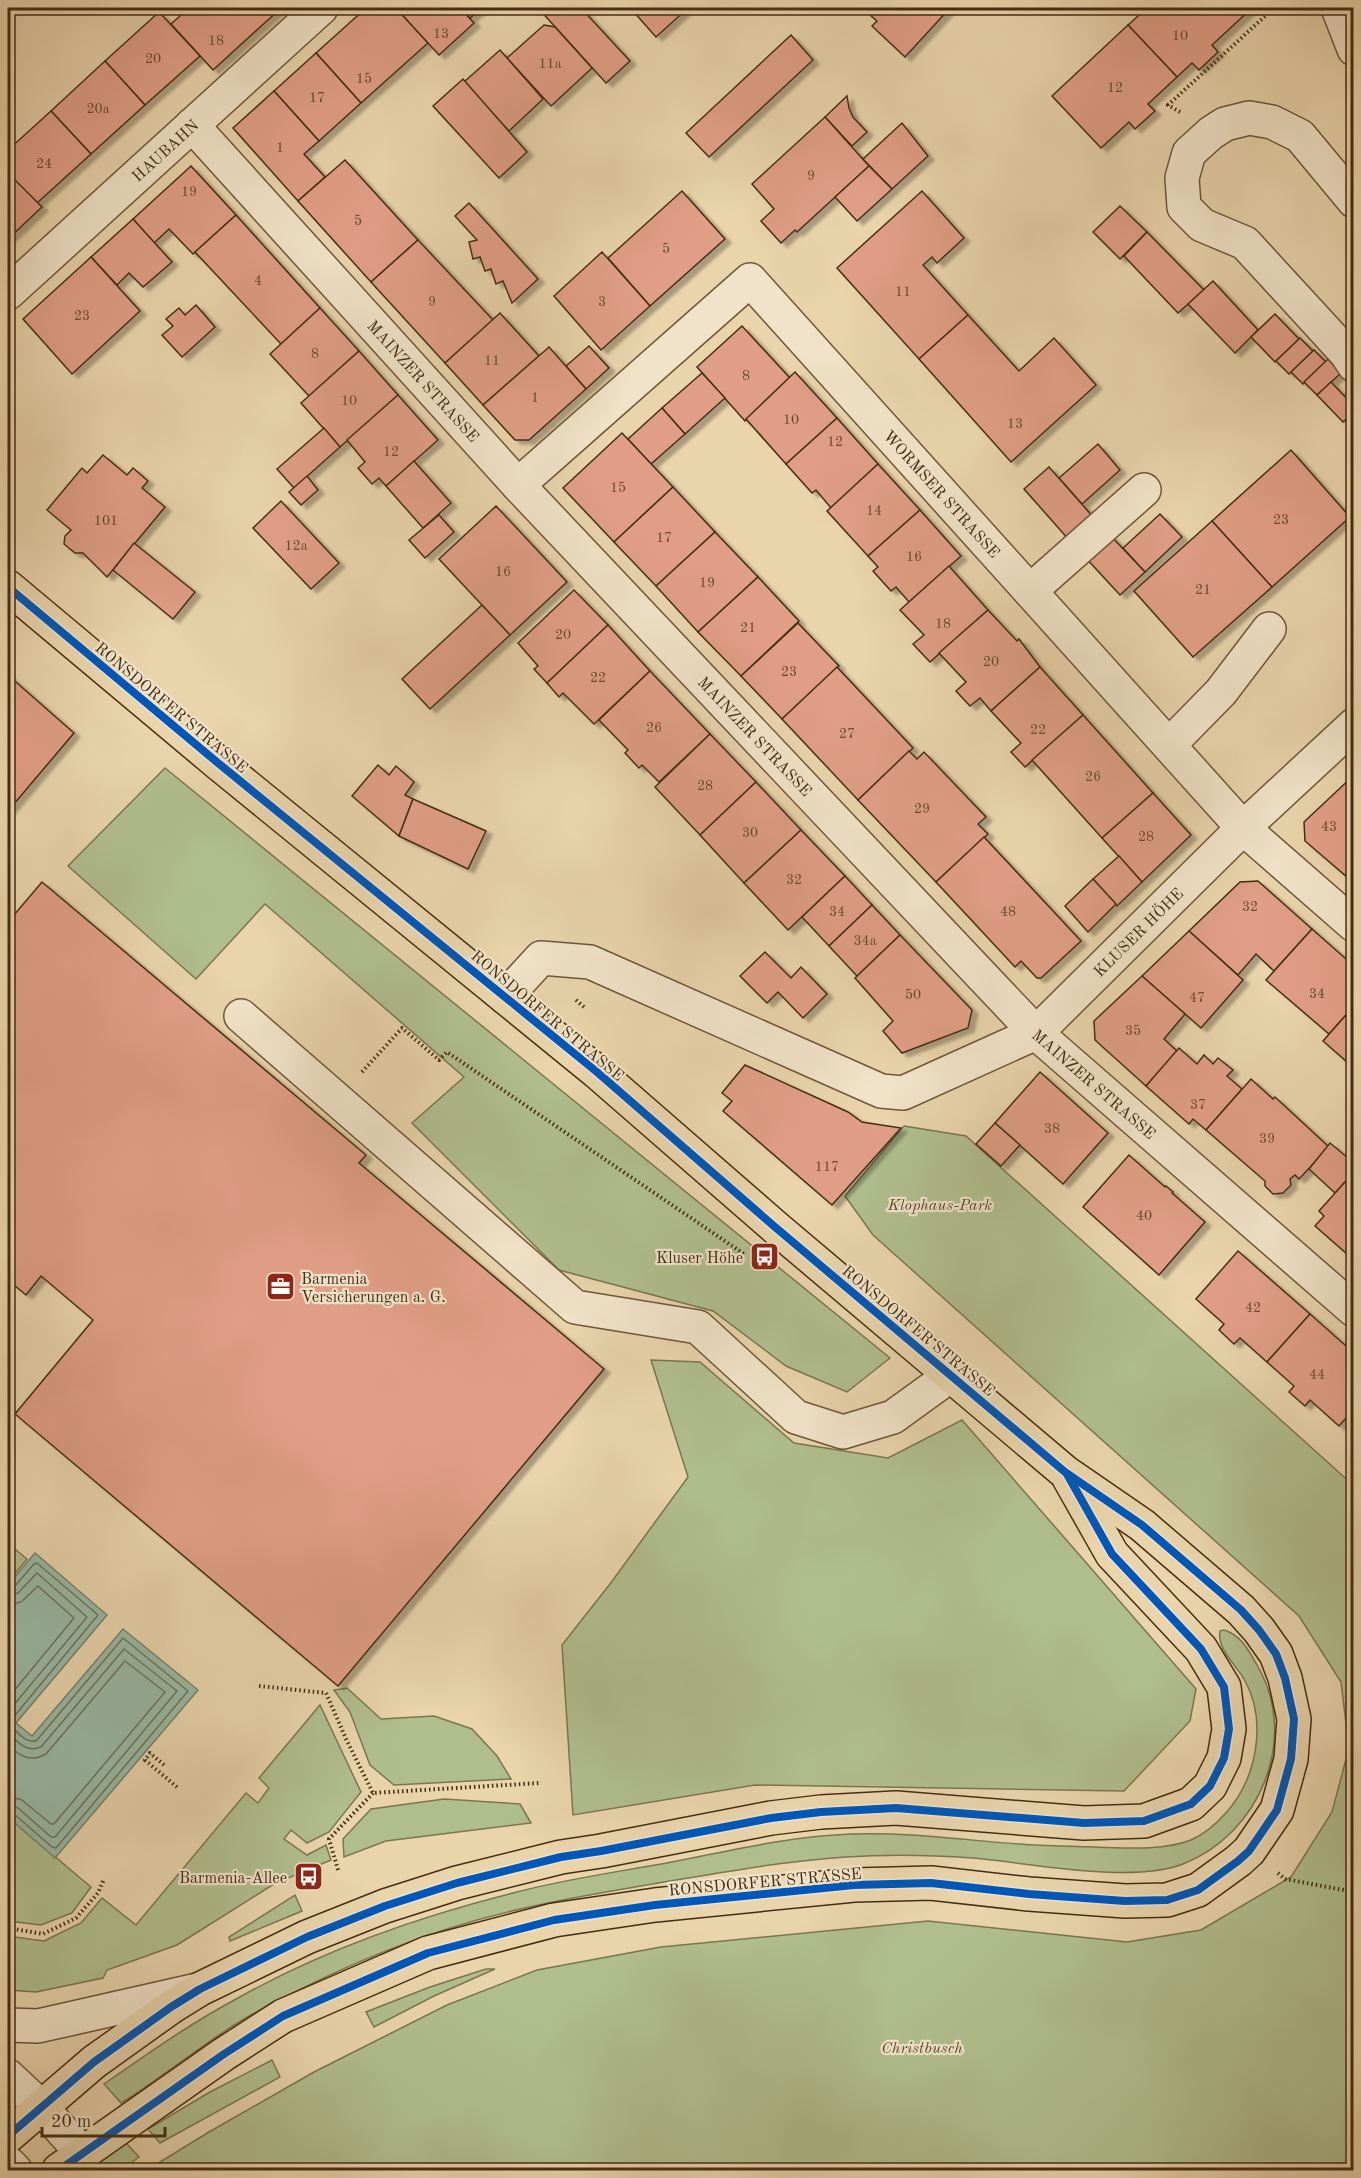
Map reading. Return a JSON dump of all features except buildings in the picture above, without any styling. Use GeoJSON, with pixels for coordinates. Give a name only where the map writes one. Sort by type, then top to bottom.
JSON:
{"type":"FeatureCollection","features":[{"type":"Feature","properties":{"kind":"main road","name":"RONSDORFER STRASSE"},"geometry":{"type":"LineString","coordinates":[[8,587],[209,755],[597,1072],[775,1227],[1065,1472],[1142,1525],[1241,1610],[1276,1654],[1285,1678],[1294,1719],[1291,1759],[1277,1810],[1249,1851],[1238,1862],[1198,1890],[1167,1900],[1125,1901],[1029,1894],[931,1883],[854,1885],[655,1905],[554,1920],[428,1953],[284,2016],[224,2054],[71,2162]]}},
{"type":"Feature","properties":{"kind":"main road","name":"RONSDORFER STRASSE"},"geometry":{"type":"LineString","coordinates":[[8,2136],[94,2062],[171,2007],[201,1989],[307,1937],[385,1906],[457,1883],[561,1857],[722,1827],[821,1812],[896,1808],[1084,1823],[1144,1821],[1191,1804],[1210,1786],[1224,1758],[1229,1729],[1224,1687],[1201,1649],[1112,1554],[1065,1472]]}},
{"type":"Feature","properties":{"kind":"street","name":"HAUBAHN"},"geometry":{"type":"LineString","coordinates":[[8,293],[321,8]]}},
{"type":"Feature","properties":{"kind":"street"},"geometry":{"type":"LineString","coordinates":[[1338,8],[1353,49]]}},
{"type":"Feature","properties":{"kind":"street"},"geometry":{"type":"LineString","coordinates":[[1353,201],[1300,136],[1272,122],[1249,118],[1225,124],[1211,133],[1189,153],[1182,178],[1184,207],[1202,225],[1245,243],[1346,353],[1353,365]]}},
{"type":"Feature","properties":{"kind":"street","name":"MAINZER STRASSE"},"geometry":{"type":"LineString","coordinates":[[192,125],[519,485],[1036,1033],[1353,1310]]}},
{"type":"Feature","properties":{"kind":"street","name":"WORMSER STRASSE"},"geometry":{"type":"LineString","coordinates":[[519,485],[750,280],[1243,828],[1353,925]]}},
{"type":"Feature","properties":{"kind":"street"},"geometry":{"type":"LineString","coordinates":[[1030,591],[1144,490]]}},
{"type":"Feature","properties":{"kind":"street"},"geometry":{"type":"LineString","coordinates":[[1168,745],[1221,692],[1269,629]]}},
{"type":"Feature","properties":{"kind":"street","name":"KLUSER HÖHE"},"geometry":{"type":"LineString","coordinates":[[505,996],[541,958],[590,962],[881,1091],[903,1093],[1036,1033],[1243,828],[1353,725]]}},
{"type":"Feature","properties":{"kind":"street"},"geometry":{"type":"LineString","coordinates":[[241,1016],[575,1307],[698,1327],[796,1417],[843,1432],[893,1417],[951,1375]]}},
{"type":"Feature","properties":{"kind":"street"},"geometry":{"type":"LineString","coordinates":[[8,2025],[38,2026],[201,1989]]}},
{"type":"Feature","properties":{"kind":"street"},"geometry":{"type":"LineString","coordinates":[[8,2076],[41,2107],[71,2162]]}},
{"type":"Feature","properties":{"kind":"street"},"geometry":{"type":"LineString","coordinates":[[8,2163],[15,2170]]}},
{"type":"Feature","properties":{"kind":"path"},"geometry":{"type":"LineString","coordinates":[[1211,133],[1168,105],[1274,8]]}},
{"type":"Feature","properties":{"kind":"path"},"geometry":{"type":"LineString","coordinates":[[337,1100],[402,1028],[439,1060],[447,1052],[750,1258]]}},
{"type":"Feature","properties":{"kind":"path"},"geometry":{"type":"LineString","coordinates":[[259,1686],[326,1693],[347,1742],[373,1793]]}},
{"type":"Feature","properties":{"kind":"path"},"geometry":{"type":"LineString","coordinates":[[164,1765],[150,1753],[145,1760],[177,1787]]}},
{"type":"Feature","properties":{"kind":"path"},"geometry":{"type":"LineString","coordinates":[[338,1870],[329,1839],[373,1793],[539,1783]]}},
{"type":"Feature","properties":{"kind":"path"},"geometry":{"type":"LineString","coordinates":[[8,1928],[43,1934],[76,1918],[98,1893],[104,1879]]}},
{"type":"Feature","properties":{"kind":"path"},"geometry":{"type":"LineString","coordinates":[[1285,1879],[1353,1892]]}},
{"type":"Feature","properties":{"kind":"green space"},"geometry":{"type":"Polygon","coordinates":[[[165,768],[890,1358],[847,1392],[786,1366],[713,1311],[559,1270],[412,1123],[464,1077],[265,904],[196,979],[68,866],[165,768]]]}},
{"type":"Feature","properties":{"kind":"green space","name":"Christbusch"},"geometry":{"type":"Polygon","coordinates":[[[904,1126],[966,1136],[1353,1485],[1353,2170],[147,2170],[314,2072],[447,2005],[537,1970],[661,1947],[928,1921],[1127,1942],[1201,1930],[1291,1877],[1332,1812],[1349,1748],[1341,1682],[1299,1616],[873,1235],[845,1196],[904,1126]]]}},
{"type":"Feature","properties":{"kind":"green space"},"geometry":{"type":"Polygon","coordinates":[[[651,1360],[700,1362],[794,1443],[888,1458],[962,1420],[1196,1689],[1190,1721],[1124,1791],[755,1785],[573,1815],[562,1645],[610,1584],[688,1477],[651,1360]]]}},
{"type":"Feature","properties":{"kind":"green space"},"geometry":{"type":"Polygon","coordinates":[[[9,1544],[27,1559],[8,1582],[8,1546],[9,1544]]]}},
{"type":"Feature","properties":{"kind":"green space"},"geometry":{"type":"Polygon","coordinates":[[[1220,1631],[1230,1632],[1248,1649],[1269,1693],[1274,1723],[1273,1752],[1265,1781],[1252,1807],[1233,1831],[1210,1850],[1183,1864],[1161,1870],[1109,1872],[957,1857],[862,1856],[755,1867],[560,1900],[491,1916],[423,1937],[325,1977],[244,2019],[121,2103],[104,2084],[203,2018],[305,1964],[409,1923],[535,1887],[759,1845],[829,1835],[894,1834],[1028,1845],[1131,1848],[1168,1846],[1191,1840],[1213,1826],[1235,1801],[1251,1768],[1255,1750],[1256,1713],[1244,1679],[1221,1644],[1220,1631]]]}},
{"type":"Feature","properties":{"kind":"green space"},"geometry":{"type":"Polygon","coordinates":[[[347,1688],[381,1719],[434,1716],[472,1729],[497,1756],[511,1779],[394,1785],[370,1765],[350,1712],[334,1690],[347,1688]]]}},
{"type":"Feature","properties":{"kind":"green space"},"geometry":{"type":"Polygon","coordinates":[[[320,1705],[361,1792],[329,1832],[307,1843],[291,1830],[284,1839],[307,1855],[326,1845],[331,1860],[274,1884],[177,1945],[107,1970],[103,1978],[36,1992],[8,1990],[8,1936],[44,1941],[81,1923],[102,1898],[136,1925],[246,1793],[258,1803],[269,1788],[259,1778],[320,1705]]]}},
{"type":"Feature","properties":{"kind":"green space"},"geometry":{"type":"Polygon","coordinates":[[[444,1799],[520,1804],[531,1823],[386,1841],[344,1857],[343,1839],[371,1809],[444,1799]]]}},
{"type":"Feature","properties":{"kind":"green space"},"geometry":{"type":"Polygon","coordinates":[[[8,1817],[91,1887],[72,1913],[41,1925],[8,1921],[8,1817]]]}},
{"type":"Feature","properties":{"kind":"green space"},"geometry":{"type":"Polygon","coordinates":[[[295,1895],[302,1911],[230,1941],[229,1937],[295,1895]]]}},
{"type":"Feature","properties":{"kind":"green space"},"geometry":{"type":"Polygon","coordinates":[[[486,1969],[495,1969],[434,1996],[374,2027],[366,2012],[430,1987],[486,1969]]]}},
{"type":"Feature","properties":{"kind":"green space"},"geometry":{"type":"Polygon","coordinates":[[[272,2060],[280,2077],[160,2143],[148,2129],[210,2092],[272,2060]]]}},
{"type":"Feature","properties":{"kind":"green space"},"geometry":{"type":"Polygon","coordinates":[[[126,2143],[139,2157],[122,2170],[88,2170],[126,2143]]]}},
{"type":"Feature","properties":{"kind":"water"},"geometry":{"type":"Polygon","coordinates":[[[35,1553],[107,1615],[16,1723],[32,1736],[123,1629],[198,1690],[55,1858],[8,1817],[8,1585],[35,1553]]]}},
{"type":"Feature","properties":{"kind":"cycle path"},"geometry":{"type":"LineString","coordinates":[[8,587],[218,763],[597,1072],[775,1227],[1065,1472],[1142,1525],[1241,1610],[1276,1654],[1285,1678],[1294,1719],[1291,1759],[1277,1810],[1249,1851],[1198,1890],[1167,1900],[1125,1901],[1029,1894],[931,1883],[854,1885],[655,1905],[554,1920],[428,1953],[283,2016],[224,2054],[59,2170]]}},
{"type":"Feature","properties":{"kind":"cycle path"},"geometry":{"type":"LineString","coordinates":[[8,2136],[94,2062],[200,1989],[307,1937],[385,1906],[457,1883],[561,1857],[771,1818],[821,1812],[896,1808],[1084,1823],[1144,1821],[1191,1804],[1210,1786],[1224,1758],[1229,1729],[1224,1687],[1201,1649],[1112,1554],[1067,1474]]}},
{"type":"Feature","properties":{"kind":"place","name":"Kluser Höhe"},"geometry":{"type":"Point","coordinates":[764,1257]}},
{"type":"Feature","properties":{"kind":"place","name":"Barmenia Versicherungen a. G."},"geometry":{"type":"Point","coordinates":[280,1287]}},
{"type":"Feature","properties":{"kind":"place","name":"Barmenia-Allee"},"geometry":{"type":"Point","coordinates":[308,1877]}},
{"type":"Feature","properties":{"kind":"park label","name":"Klophaus-Park"},"geometry":{"type":"Point","coordinates":[940,1204]}}]}
